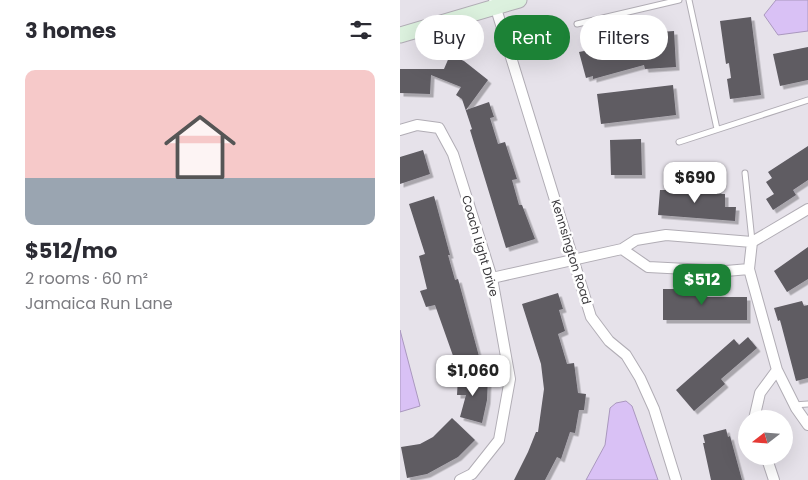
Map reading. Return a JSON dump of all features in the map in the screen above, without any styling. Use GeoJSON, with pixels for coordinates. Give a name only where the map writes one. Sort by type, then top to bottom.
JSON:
{"type":"FeatureCollection","features":[{"type":"Feature","properties":{"kind":"main road"},"geometry":{"type":"LineString","coordinates":[[400,35],[494,4],[519,0]]}},
{"type":"Feature","properties":{"kind":"street","name":"Kennsington Road"},"geometry":{"type":"LineString","coordinates":[[494,4],[591,317],[609,340],[626,355],[640,378],[654,409],[676,480]]}},
{"type":"Feature","properties":{"kind":"street","name":"Coach Light Drive"},"geometry":{"type":"LineString","coordinates":[[400,130],[417,125],[439,128],[453,154],[492,278],[510,380],[499,440],[472,474],[460,480]]}},
{"type":"Feature","properties":{"kind":"street"},"geometry":{"type":"LineString","coordinates":[[492,278],[622,249],[636,240],[666,235],[752,242],[808,209]]}},
{"type":"Feature","properties":{"kind":"street"},"geometry":{"type":"LineString","coordinates":[[752,242],[749,269],[777,370],[794,405],[808,425]]}},
{"type":"Feature","properties":{"kind":"street"},"geometry":{"type":"LineString","coordinates":[[622,249],[648,267],[749,269]]}},
{"type":"Feature","properties":{"kind":"street"},"geometry":{"type":"LineString","coordinates":[[756,410],[760,393],[777,370]]}},
{"type":"Feature","properties":{"kind":"street"},"geometry":{"type":"LineString","coordinates":[[769,465],[774,480]]}},
{"type":"Feature","properties":{"kind":"lane"},"geometry":{"type":"LineString","coordinates":[[577,24],[679,0]]}},
{"type":"Feature","properties":{"kind":"lane"},"geometry":{"type":"LineString","coordinates":[[689,0],[717,129]]}},
{"type":"Feature","properties":{"kind":"lane"},"geometry":{"type":"LineString","coordinates":[[679,142],[808,100]]}},
{"type":"Feature","properties":{"kind":"lane"},"geometry":{"type":"LineString","coordinates":[[746,173],[752,242]]}},
{"type":"Feature","properties":{"kind":"lane"},"geometry":{"type":"LineString","coordinates":[[794,405],[808,404]]}},
{"type":"Feature","properties":{"kind":"shaded area"},"geometry":{"type":"Polygon","coordinates":[[[776,0],[808,0],[808,31],[778,35],[764,15],[776,0]]]}},
{"type":"Feature","properties":{"kind":"shaded area"},"geometry":{"type":"Polygon","coordinates":[[[400,330],[420,406],[400,412],[400,330]]]}},
{"type":"Feature","properties":{"kind":"shaded area"},"geometry":{"type":"Polygon","coordinates":[[[626,401],[632,406],[658,480],[586,480],[605,445],[610,408],[616,403],[626,401]]]}},
{"type":"Feature","properties":{"kind":"building"},"geometry":{"type":"Polygon","coordinates":[[[751,17],[761,95],[730,99],[727,79],[731,78],[729,63],[726,64],[720,21],[751,17]]]}},
{"type":"Feature","properties":{"kind":"building"},"geometry":{"type":"Polygon","coordinates":[[[668,31],[674,31],[676,67],[645,69],[644,65],[593,79],[593,76],[586,78],[581,60],[668,60],[668,31]]]}},
{"type":"Feature","properties":{"kind":"building"},"geometry":{"type":"Polygon","coordinates":[[[808,47],[808,80],[780,86],[773,54],[808,47]]]}},
{"type":"Feature","properties":{"kind":"building"},"geometry":{"type":"Polygon","coordinates":[[[448,60],[462,60],[488,80],[466,110],[489,102],[494,117],[490,118],[498,144],[505,142],[517,179],[512,180],[519,205],[522,205],[535,239],[506,248],[470,130],[472,129],[462,99],[456,95],[461,87],[431,75],[430,94],[400,93],[400,69],[444,69],[448,60]]]}},
{"type":"Feature","properties":{"kind":"building"},"geometry":{"type":"Polygon","coordinates":[[[673,85],[676,115],[601,124],[597,94],[673,85]]]}},
{"type":"Feature","properties":{"kind":"building"},"geometry":{"type":"Polygon","coordinates":[[[641,139],[642,175],[611,175],[610,140],[641,139]]]}},
{"type":"Feature","properties":{"kind":"building"},"geometry":{"type":"Polygon","coordinates":[[[808,146],[808,180],[793,190],[796,195],[773,210],[766,199],[774,194],[766,182],[772,178],[768,172],[808,146]]]}},
{"type":"Feature","properties":{"kind":"building"},"geometry":{"type":"Polygon","coordinates":[[[423,150],[430,174],[400,184],[400,157],[423,150]]]}},
{"type":"Feature","properties":{"kind":"building"},"geometry":{"type":"Polygon","coordinates":[[[668,186],[718,189],[718,194],[725,194],[725,207],[736,207],[735,221],[658,215],[660,190],[668,190],[668,186]]]}},
{"type":"Feature","properties":{"kind":"building"},"geometry":{"type":"Polygon","coordinates":[[[434,196],[455,280],[458,279],[480,360],[457,367],[435,305],[426,307],[420,291],[427,289],[419,256],[425,254],[409,204],[434,196]]]}},
{"type":"Feature","properties":{"kind":"building"},"geometry":{"type":"Polygon","coordinates":[[[808,247],[808,279],[787,292],[774,271],[808,247]]]}},
{"type":"Feature","properties":{"kind":"building"},"geometry":{"type":"Polygon","coordinates":[[[663,289],[700,289],[700,297],[747,297],[747,320],[663,320],[663,289]]]}},
{"type":"Feature","properties":{"kind":"building"},"geometry":{"type":"Polygon","coordinates":[[[558,293],[563,309],[559,310],[565,331],[558,334],[567,364],[574,363],[578,393],[586,394],[584,410],[579,410],[575,433],[570,432],[561,459],[557,457],[545,480],[514,480],[536,432],[538,432],[544,389],[541,364],[522,304],[558,293]]]}},
{"type":"Feature","properties":{"kind":"building"},"geometry":{"type":"Polygon","coordinates":[[[802,301],[804,306],[808,305],[808,378],[796,381],[780,320],[778,321],[774,308],[802,301]]]}},
{"type":"Feature","properties":{"kind":"building"},"geometry":{"type":"Polygon","coordinates":[[[748,337],[757,348],[721,379],[725,384],[694,411],[676,390],[734,339],[739,345],[748,337]]]}},
{"type":"Feature","properties":{"kind":"building"},"geometry":{"type":"Polygon","coordinates":[[[458,377],[488,377],[487,400],[482,423],[460,417],[466,395],[457,395],[458,377]]]}},
{"type":"Feature","properties":{"kind":"building"},"geometry":{"type":"Polygon","coordinates":[[[452,418],[475,440],[458,457],[427,474],[407,478],[401,447],[420,444],[433,437],[452,418]]]}},
{"type":"Feature","properties":{"kind":"building"},"geometry":{"type":"Polygon","coordinates":[[[726,429],[728,437],[730,436],[742,480],[711,480],[703,435],[726,429]]]}}]}
